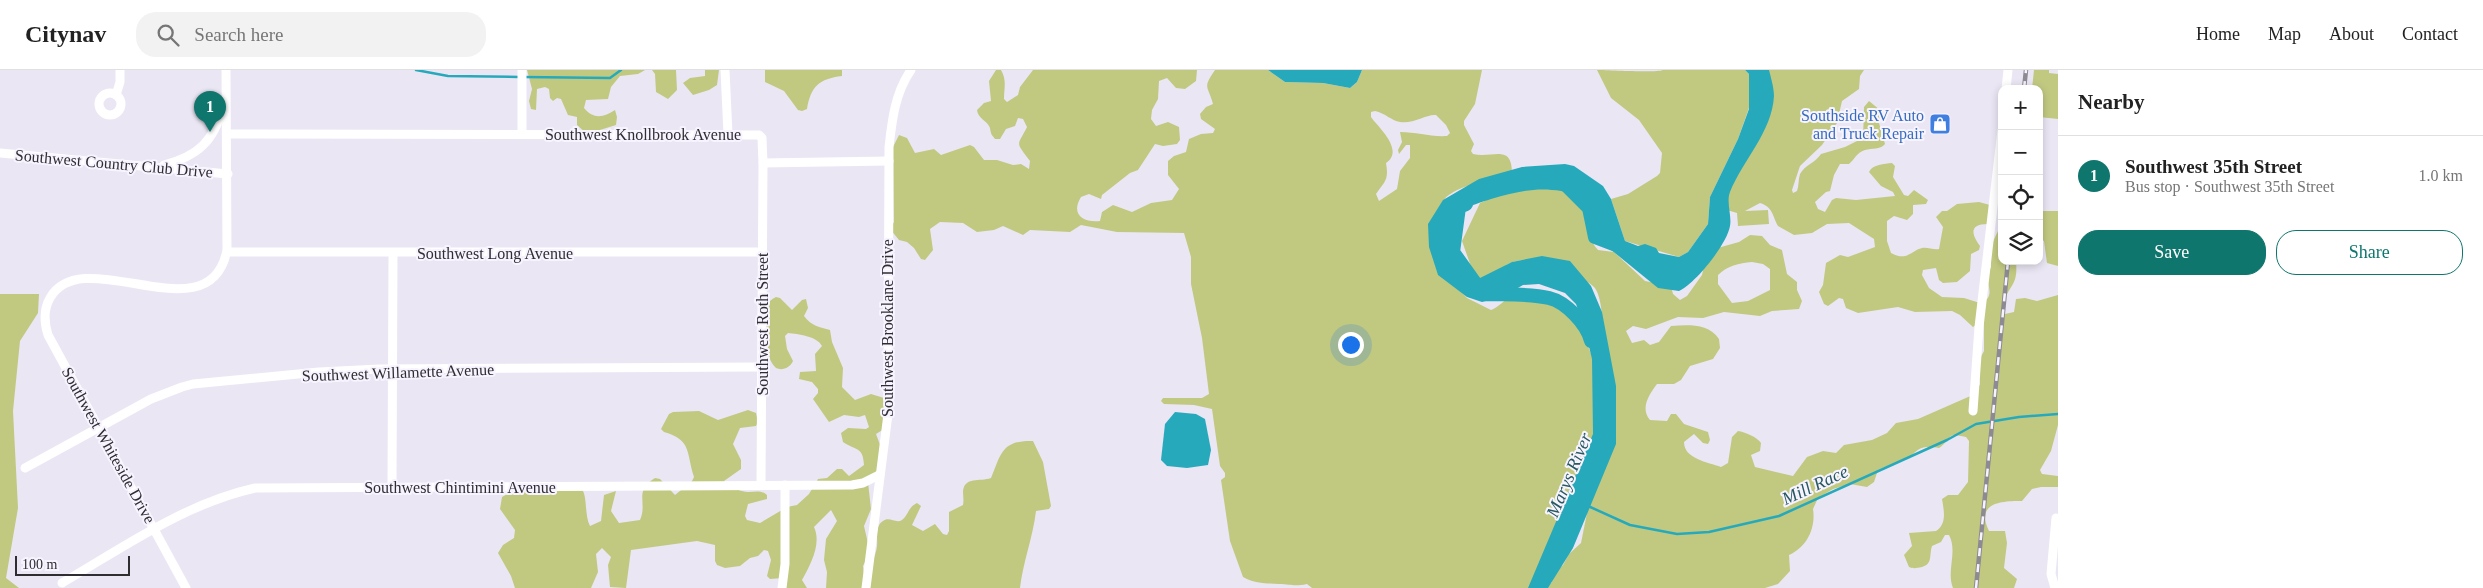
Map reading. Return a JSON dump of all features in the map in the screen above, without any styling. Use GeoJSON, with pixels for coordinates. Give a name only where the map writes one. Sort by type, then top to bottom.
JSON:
{"type":"FeatureCollection","features":[{"type":"Feature","properties":{"kind":"street"},"geometry":{"type":"LineString","coordinates":[[116,95],[120,82],[120,70]]}},
{"type":"Feature","properties":{"kind":"street"},"geometry":{"type":"LineString","coordinates":[[226,70],[227,252]]}},
{"type":"Feature","properties":{"kind":"street","name":"Southwest Knollbrook Avenue"},"geometry":{"type":"LineString","coordinates":[[522,70],[522,134]]}},
{"type":"Feature","properties":{"kind":"street"},"geometry":{"type":"LineString","coordinates":[[725,70],[728,134]]}},
{"type":"Feature","properties":{"kind":"street","name":"Southwest Brooklane Drive"},"geometry":{"type":"LineString","coordinates":[[866,588],[888,414],[889,162],[892,115],[911,70]]}},
{"type":"Feature","properties":{"kind":"street"},"geometry":{"type":"LineString","coordinates":[[2006,85],[2008,70]]}},
{"type":"Feature","properties":{"kind":"street"},"geometry":{"type":"LineString","coordinates":[[157,167],[183,160],[202,147],[218,126],[226,94]]}},
{"type":"Feature","properties":{"kind":"street","name":"Southwest Knollbrook Avenue"},"geometry":{"type":"LineString","coordinates":[[227,134],[728,134],[761,136],[763,163]]}},
{"type":"Feature","properties":{"kind":"street","name":"Southwest Country Club Drive"},"geometry":{"type":"LineString","coordinates":[[0,153],[228,174]]}},
{"type":"Feature","properties":{"kind":"street"},"geometry":{"type":"LineString","coordinates":[[763,163],[889,162]]}},
{"type":"Feature","properties":{"kind":"street","name":"Southwest Roth Street"},"geometry":{"type":"LineString","coordinates":[[761,484],[763,163]]}},
{"type":"Feature","properties":{"kind":"street"},"geometry":{"type":"LineString","coordinates":[[1973,411],[1980,327],[1998,166]]}},
{"type":"Feature","properties":{"kind":"street","name":"Southwest Long Avenue"},"geometry":{"type":"LineString","coordinates":[[227,252],[762,252]]}},
{"type":"Feature","properties":{"kind":"street","name":"Southwest Whiteside Drive"},"geometry":{"type":"LineString","coordinates":[[186,588],[48,335],[44,315],[53,293],[65,285],[83,279],[112,280],[178,289],[197,287],[216,275],[222,267],[227,252]]}},
{"type":"Feature","properties":{"kind":"street"},"geometry":{"type":"LineString","coordinates":[[392,488],[393,253]]}},
{"type":"Feature","properties":{"kind":"street","name":"Southwest Willamette Avenue"},"geometry":{"type":"LineString","coordinates":[[25,468],[151,399],[193,384],[319,372],[762,366]]}},
{"type":"Feature","properties":{"kind":"street","name":"Southwest Chintimini Avenue"},"geometry":{"type":"LineString","coordinates":[[62,583],[154,528],[213,500],[255,488],[852,484],[864,483],[879,476]]}},
{"type":"Feature","properties":{"kind":"street"},"geometry":{"type":"LineString","coordinates":[[782,588],[786,564],[785,485]]}},
{"type":"Feature","properties":{"kind":"street"},"geometry":{"type":"LineString","coordinates":[[2055,588],[2051,574],[2056,518]]}},
{"type":"Feature","properties":{"kind":"green space"},"geometry":{"type":"Polygon","coordinates":[[[527,70],[645,70],[638,74],[620,76],[611,87],[608,99],[586,100],[584,108],[595,116],[603,116],[615,110],[617,117],[616,125],[587,134],[577,125],[577,117],[568,115],[561,99],[557,98],[553,101],[550,98],[549,89],[545,87],[537,89],[536,110],[531,109],[529,101],[532,89],[527,70]]]}},
{"type":"Feature","properties":{"kind":"green space"},"geometry":{"type":"Polygon","coordinates":[[[652,70],[676,70],[677,90],[668,99],[656,92],[655,74],[652,70]]]}},
{"type":"Feature","properties":{"kind":"green space"},"geometry":{"type":"Polygon","coordinates":[[[705,70],[719,70],[717,85],[709,90],[693,95],[683,83],[690,78],[705,76],[705,70]]]}},
{"type":"Feature","properties":{"kind":"green space"},"geometry":{"type":"Polygon","coordinates":[[[765,70],[842,70],[842,76],[827,79],[817,85],[811,95],[807,109],[802,111],[798,110],[784,91],[765,82],[765,70]]]}},
{"type":"Feature","properties":{"kind":"green space"},"geometry":{"type":"Polygon","coordinates":[[[996,70],[1001,70],[1005,81],[1004,99],[1007,102],[1018,95],[1020,87],[1033,70],[1197,70],[1196,81],[1185,89],[1176,88],[1167,78],[1159,81],[1158,99],[1152,110],[1151,119],[1156,126],[1168,122],[1179,127],[1180,140],[1177,144],[1163,146],[1155,144],[1138,170],[1130,173],[1102,195],[1101,199],[1089,194],[1081,197],[1077,209],[1080,216],[1089,221],[1100,221],[1102,212],[1113,205],[1132,212],[1151,203],[1172,200],[1179,189],[1168,175],[1168,161],[1174,156],[1186,152],[1189,139],[1201,134],[1213,133],[1215,129],[1201,119],[1200,114],[1206,107],[1213,104],[1207,84],[1215,70],[1268,70],[1285,82],[1323,83],[1350,88],[1357,82],[1362,70],[1482,70],[1475,104],[1464,121],[1464,125],[1474,144],[1471,151],[1473,154],[1480,155],[1505,155],[1511,165],[1512,176],[1463,188],[1447,197],[1442,203],[1453,283],[1467,298],[1491,310],[1513,295],[1529,294],[1560,302],[1583,315],[1591,333],[1588,346],[1596,367],[1600,411],[1593,436],[1583,454],[1582,459],[1585,473],[1529,588],[1312,588],[1307,584],[1260,583],[1243,577],[1230,541],[1221,480],[1225,477],[1225,473],[1220,466],[1212,409],[1194,405],[1164,404],[1161,401],[1163,398],[1202,398],[1209,394],[1202,338],[1191,284],[1191,257],[1184,233],[1117,232],[1081,225],[1070,232],[1030,230],[1023,235],[1003,226],[994,230],[977,232],[963,223],[940,222],[930,229],[933,250],[925,260],[921,259],[914,248],[907,242],[899,240],[890,229],[894,222],[893,147],[899,135],[907,138],[915,153],[934,149],[941,155],[970,145],[974,147],[984,160],[997,160],[1013,165],[1021,164],[1029,169],[1030,161],[1019,144],[1027,127],[1023,119],[1018,118],[1015,126],[1006,129],[1000,139],[995,139],[991,134],[989,125],[978,113],[977,110],[984,103],[991,101],[989,81],[996,70]],[[1371,112],[1371,117],[1388,139],[1393,152],[1391,158],[1386,163],[1386,180],[1376,194],[1379,201],[1397,189],[1400,171],[1410,158],[1410,145],[1406,145],[1399,154],[1398,150],[1402,142],[1400,132],[1441,136],[1447,136],[1450,133],[1446,125],[1436,115],[1410,122],[1400,122],[1379,112],[1371,112]]]}},
{"type":"Feature","properties":{"kind":"green space"},"geometry":{"type":"Polygon","coordinates":[[[1597,70],[1745,70],[1749,74],[1749,108],[1738,139],[1710,197],[1708,224],[1688,252],[1679,257],[1625,241],[1611,199],[1628,194],[1657,176],[1660,173],[1662,153],[1639,120],[1611,98],[1597,70]]]}},
{"type":"Feature","properties":{"kind":"green space"},"geometry":{"type":"Polygon","coordinates":[[[1765,70],[1864,70],[1860,76],[1859,89],[1842,101],[1837,123],[1822,145],[1800,166],[1792,190],[1793,193],[1797,191],[1800,174],[1821,154],[1845,147],[1863,138],[1864,107],[1869,101],[1880,110],[1879,123],[1885,144],[1878,148],[1862,151],[1849,164],[1840,164],[1834,175],[1830,191],[1826,192],[1815,202],[1818,209],[1825,212],[1832,200],[1836,198],[1856,200],[1895,196],[1893,192],[1881,186],[1869,172],[1876,166],[1892,163],[1895,166],[1893,177],[1904,195],[1908,196],[1914,190],[1928,200],[1926,204],[1913,205],[1913,214],[1907,220],[1894,216],[1887,221],[1887,241],[1891,253],[1905,256],[1922,248],[1939,249],[1943,227],[1936,217],[1942,211],[1947,211],[1957,204],[1979,202],[1990,205],[1988,224],[1977,226],[1974,231],[1975,238],[1980,246],[1979,250],[1971,254],[1970,271],[1957,282],[1943,283],[1939,280],[1936,268],[1923,270],[1922,275],[1929,288],[1942,297],[1964,298],[1980,303],[1985,301],[1989,294],[1986,270],[1991,268],[1991,246],[1998,231],[1998,265],[2016,265],[2015,279],[2004,301],[2005,314],[2014,312],[2016,299],[2025,298],[2037,301],[2058,295],[2058,425],[2051,451],[2040,470],[2042,474],[2058,476],[2058,487],[2032,489],[2022,501],[1993,505],[1985,514],[1989,531],[2005,531],[2007,543],[2004,568],[2017,579],[2014,588],[1953,588],[1951,582],[1952,548],[1949,535],[1945,535],[1941,542],[1932,546],[1928,564],[1925,566],[1909,567],[1904,555],[1912,546],[1909,533],[1936,531],[1942,525],[1944,517],[1942,499],[1948,495],[1958,495],[1968,482],[1969,441],[1966,437],[1955,435],[1950,437],[1939,448],[1925,447],[1902,461],[1878,470],[1874,482],[1867,487],[1850,484],[1833,489],[1818,498],[1813,509],[1813,523],[1809,536],[1801,547],[1789,555],[1790,571],[1778,584],[1765,588],[1547,588],[1552,582],[1553,574],[1563,565],[1569,554],[1581,543],[1587,513],[1603,359],[1603,327],[1600,302],[1591,284],[1537,263],[1513,262],[1506,265],[1502,278],[1477,279],[1462,241],[1480,203],[1524,183],[1569,191],[1583,206],[1593,243],[1598,250],[1614,252],[1645,281],[1671,286],[1673,294],[1680,300],[1687,296],[1702,275],[1705,262],[1714,249],[1739,242],[1750,235],[1762,236],[1770,245],[1782,250],[1787,274],[1797,282],[1797,290],[1802,301],[1799,309],[1772,311],[1760,316],[1724,312],[1703,318],[1678,317],[1646,329],[1633,326],[1626,331],[1632,343],[1644,340],[1650,345],[1659,342],[1671,326],[1697,326],[1709,330],[1719,339],[1720,348],[1713,359],[1690,366],[1681,380],[1674,384],[1657,384],[1646,406],[1647,415],[1650,420],[1667,421],[1671,414],[1676,414],[1684,424],[1708,432],[1710,440],[1708,444],[1703,443],[1694,434],[1684,442],[1688,452],[1698,459],[1721,467],[1728,463],[1732,437],[1738,431],[1744,432],[1761,443],[1760,451],[1751,455],[1755,467],[1793,476],[1807,457],[1823,451],[1836,453],[1844,445],[1872,440],[1887,433],[1896,423],[1918,419],[1975,394],[1980,384],[1978,362],[1984,351],[1984,324],[1980,322],[1973,327],[1960,315],[1952,311],[1915,312],[1898,307],[1858,313],[1846,308],[1843,299],[1839,298],[1828,306],[1824,304],[1819,292],[1823,285],[1826,263],[1840,255],[1848,257],[1875,247],[1874,239],[1849,223],[1827,224],[1812,233],[1794,235],[1778,226],[1770,209],[1760,203],[1745,211],[1768,210],[1769,224],[1738,226],[1737,213],[1727,210],[1726,201],[1765,70]],[[1752,262],[1738,264],[1725,269],[1718,275],[1718,284],[1732,303],[1748,301],[1770,290],[1770,269],[1763,264],[1752,262]]]}},
{"type":"Feature","properties":{"kind":"green space"},"geometry":{"type":"Polygon","coordinates":[[[2034,70],[2049,70],[2049,73],[2058,74],[2058,119],[2043,117],[2043,85],[2032,85],[2034,70]]]}},
{"type":"Feature","properties":{"kind":"green space"},"geometry":{"type":"Polygon","coordinates":[[[2043,211],[2058,211],[2058,266],[2047,263],[2043,211]]]}},
{"type":"Feature","properties":{"kind":"green space"},"geometry":{"type":"Polygon","coordinates":[[[0,294],[39,294],[38,313],[20,341],[13,411],[18,508],[6,578],[19,588],[0,588],[0,294]]]}},
{"type":"Feature","properties":{"kind":"green space"},"geometry":{"type":"Polygon","coordinates":[[[776,297],[780,298],[792,310],[802,300],[806,299],[808,308],[804,316],[813,324],[830,330],[832,342],[843,368],[842,387],[855,400],[871,394],[884,398],[884,429],[876,434],[882,450],[882,465],[868,482],[871,509],[864,526],[870,552],[863,566],[864,575],[875,554],[877,529],[880,523],[888,519],[902,520],[917,503],[921,506],[912,525],[923,531],[935,524],[943,534],[947,535],[949,531],[949,512],[963,505],[963,492],[966,484],[991,478],[1000,456],[1008,446],[1022,441],[1033,441],[1043,462],[1051,506],[1049,509],[1036,511],[1020,588],[826,588],[827,572],[824,560],[826,539],[837,521],[831,510],[814,527],[817,540],[816,547],[802,580],[807,588],[786,588],[783,578],[770,579],[767,576],[771,560],[768,551],[764,550],[758,556],[750,558],[740,566],[725,568],[717,565],[715,561],[715,545],[697,541],[631,550],[626,588],[610,587],[608,565],[611,557],[602,548],[596,554],[598,572],[591,588],[515,588],[511,576],[498,553],[503,545],[514,538],[515,530],[500,509],[502,497],[516,489],[538,493],[559,487],[581,488],[585,495],[590,526],[601,521],[604,495],[616,491],[611,511],[619,523],[640,520],[644,488],[648,483],[655,478],[660,479],[675,495],[692,481],[694,477],[684,443],[661,429],[669,414],[673,412],[699,411],[718,420],[748,410],[756,413],[758,422],[756,426],[740,428],[733,444],[741,460],[741,469],[724,481],[726,485],[745,492],[758,491],[767,495],[767,499],[748,504],[745,516],[747,520],[760,523],[787,507],[797,505],[809,494],[818,479],[827,478],[837,469],[842,469],[849,476],[864,465],[860,452],[843,442],[841,433],[848,428],[866,429],[869,427],[865,415],[859,417],[844,415],[829,422],[813,399],[818,393],[818,389],[812,382],[799,379],[800,372],[816,371],[815,354],[822,346],[820,343],[807,336],[788,333],[785,336],[787,349],[793,361],[786,368],[781,369],[776,368],[773,364],[769,353],[764,314],[767,304],[776,297]]]}},
{"type":"Feature","properties":{"kind":"water"},"geometry":{"type":"Polygon","coordinates":[[[1268,70],[1362,70],[1357,82],[1350,88],[1323,83],[1285,82],[1268,70]]]}},
{"type":"Feature","properties":{"kind":"water"},"geometry":{"type":"Polygon","coordinates":[[[1745,70],[1769,70],[1774,93],[1772,109],[1763,134],[1730,192],[1730,226],[1728,234],[1702,272],[1679,291],[1658,288],[1599,240],[1591,213],[1582,196],[1547,189],[1515,193],[1469,207],[1463,211],[1455,222],[1450,245],[1452,260],[1465,274],[1478,279],[1512,262],[1542,256],[1570,261],[1591,286],[1602,312],[1616,386],[1616,444],[1573,548],[1548,588],[1528,588],[1593,434],[1592,359],[1585,330],[1576,304],[1565,293],[1539,284],[1523,285],[1502,297],[1482,302],[1467,297],[1438,275],[1429,247],[1428,224],[1443,200],[1479,179],[1522,167],[1565,164],[1574,166],[1603,186],[1611,199],[1625,241],[1638,246],[1645,244],[1656,248],[1659,253],[1679,257],[1688,252],[1708,224],[1710,197],[1738,139],[1749,109],[1749,74],[1745,70]]]}},
{"type":"Feature","properties":{"kind":"water"},"geometry":{"type":"Polygon","coordinates":[[[1175,412],[1196,414],[1205,419],[1211,450],[1208,465],[1187,468],[1167,466],[1161,460],[1165,424],[1175,412]]]}},
{"type":"Feature","properties":{"kind":"waterway"},"geometry":{"type":"LineString","coordinates":[[416,70],[448,76],[519,77]]}},
{"type":"Feature","properties":{"kind":"waterway"},"geometry":{"type":"LineString","coordinates":[[524,77],[610,78],[621,70]]}},
{"type":"Feature","properties":{"kind":"waterway","name":"Marys River"},"geometry":{"type":"LineString","coordinates":[[1562,181],[1589,208],[1595,237],[1616,245]]}},
{"type":"Feature","properties":{"kind":"waterway","name":"Marys River"},"geometry":{"type":"LineString","coordinates":[[1466,204],[1459,207],[1453,252],[1483,294],[1533,295],[1556,300],[1575,315],[1589,334],[1591,341]]}},
{"type":"Feature","properties":{"kind":"waterway","name":"Mill Race"},"geometry":{"type":"LineString","coordinates":[[1588,506],[1630,525],[1677,534],[1709,532],[1779,516],[1947,440],[1976,424],[2019,417],[2058,414]]}},
{"type":"Feature","properties":{"kind":"railway"},"geometry":{"type":"LineString","coordinates":[[2024,85],[2026,70]]}},
{"type":"Feature","properties":{"kind":"railway"},"geometry":{"type":"LineString","coordinates":[[1976,588],[2008,265]]}},
{"type":"Feature","properties":{"kind":"place","name":"Southside RV Auto and Truck Repair"},"geometry":{"type":"Point","coordinates":[1940,124]}},
{"type":"Feature","properties":{"kind":"place","name":"Southwest 35th Street"},"geometry":{"type":"Point","coordinates":[210,132]}}]}
